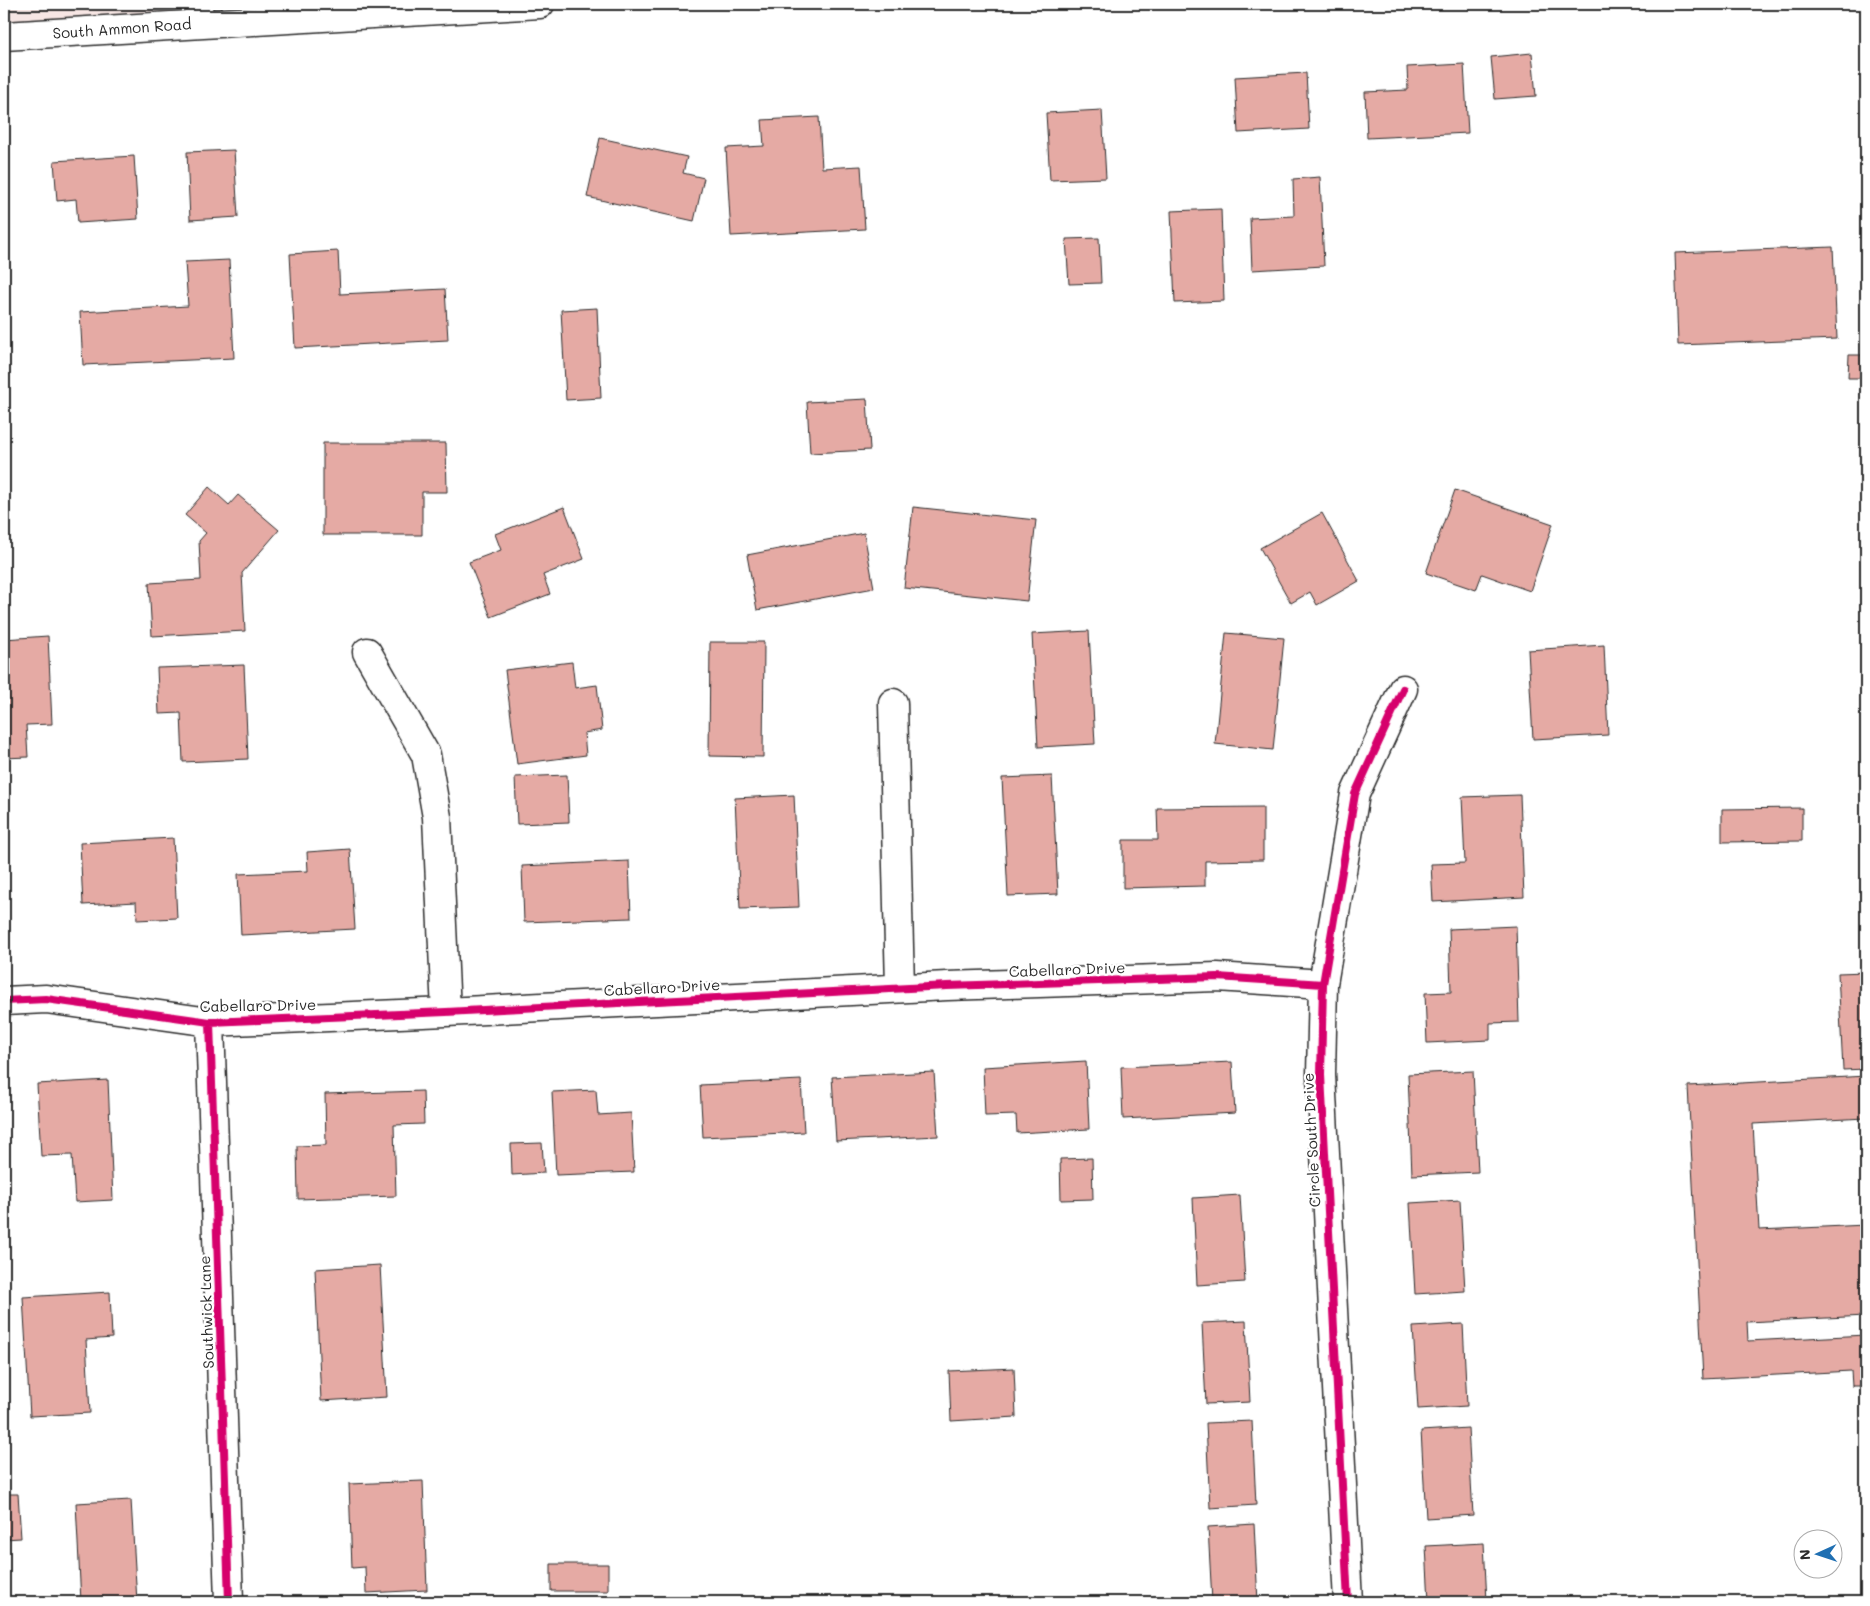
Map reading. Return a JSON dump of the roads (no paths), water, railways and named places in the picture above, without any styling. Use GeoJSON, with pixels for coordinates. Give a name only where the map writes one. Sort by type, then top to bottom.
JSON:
{"type":"FeatureCollection","features":[{"type":"Feature","properties":{"kind":"street","name":"South Ammon Road"},"geometry":{"type":"LineString","coordinates":[[4,36],[198,14],[540,4]]}},
{"type":"Feature","properties":{"kind":"street"},"geometry":{"type":"LineString","coordinates":[[367,652],[426,755],[437,818],[446,1012]]}},
{"type":"Feature","properties":{"kind":"street","name":"Circle South Drive"},"geometry":{"type":"LineString","coordinates":[[1348,1602],[1321,1076],[1323,984],[1356,794],[1403,689]]}},
{"type":"Feature","properties":{"kind":"street"},"geometry":{"type":"LineString","coordinates":[[893,704],[900,988]]}},
{"type":"Feature","properties":{"kind":"street","name":"Cabellaro Drive"},"geometry":{"type":"LineString","coordinates":[[4,1001],[46,999],[210,1022],[446,1012],[900,988],[1217,977],[1323,984]]}},
{"type":"Feature","properties":{"kind":"street","name":"Southwick Lane"},"geometry":{"type":"LineString","coordinates":[[210,1022],[229,1602]]}}]}
